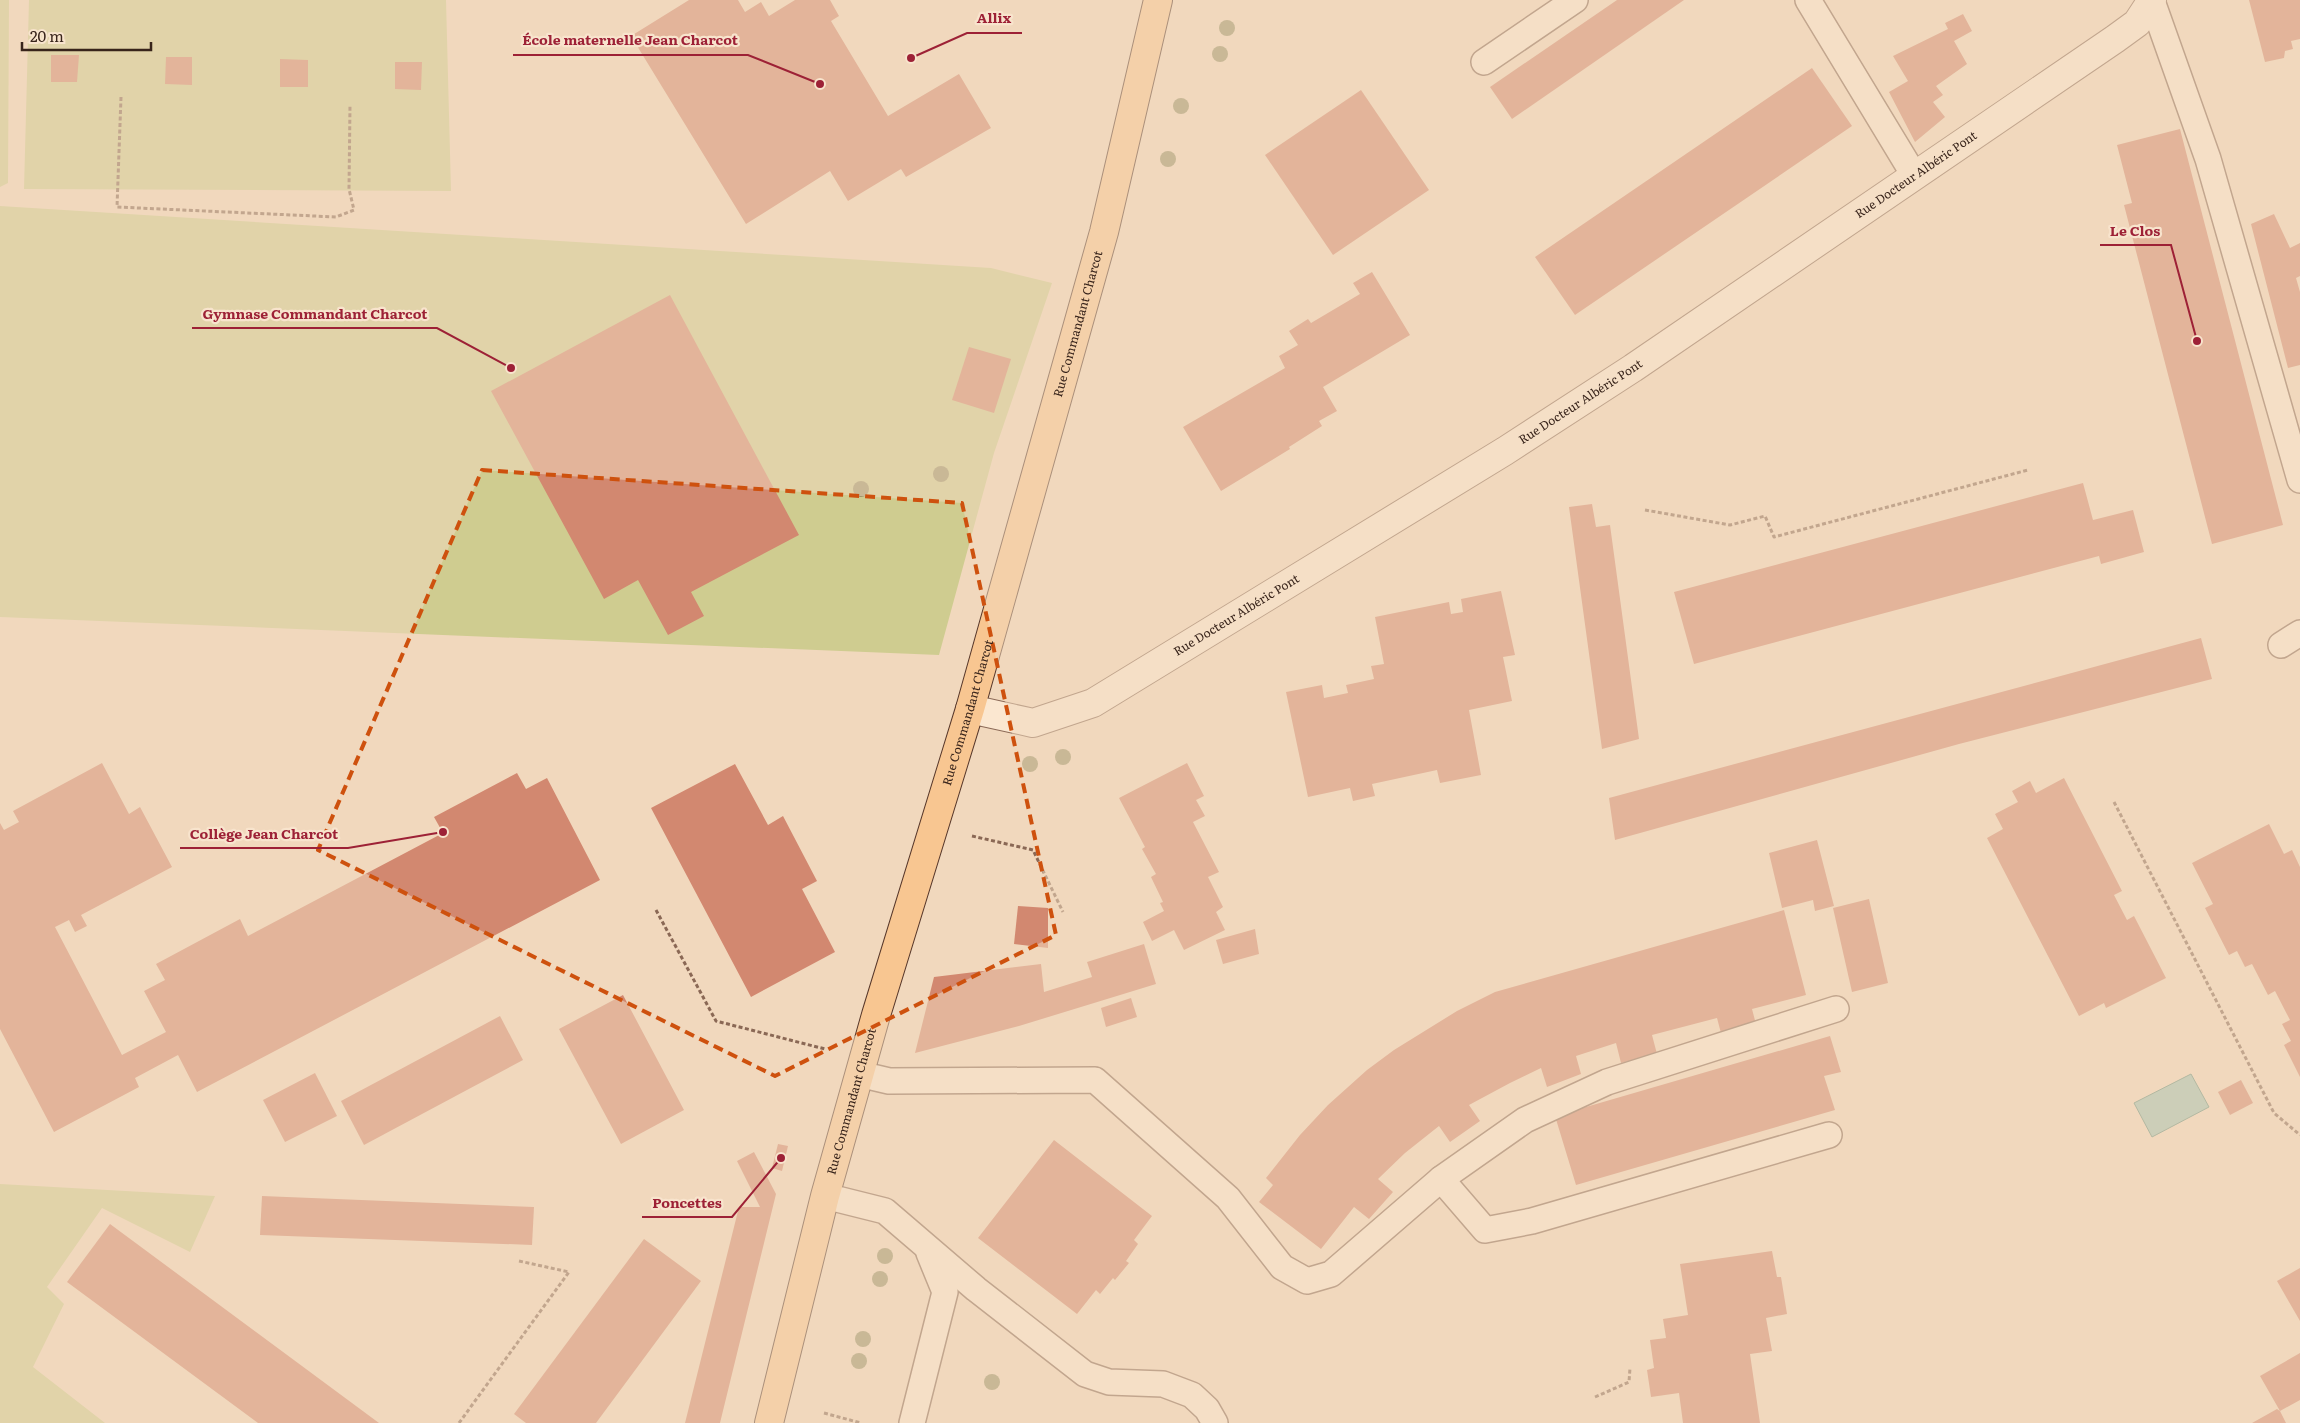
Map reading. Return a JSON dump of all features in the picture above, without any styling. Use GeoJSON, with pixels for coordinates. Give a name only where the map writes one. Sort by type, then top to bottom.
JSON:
{"type":"FeatureCollection","features":[{"type":"Feature","properties":{"kind":"main road","name":"Rue Commandant Charcot"},"geometry":{"type":"LineString","coordinates":[[769,1423],[825,1196],[859,1074],[970,709],[1104,232],[1158,0]]}},
{"type":"Feature","properties":{"kind":"street","name":"Rue Docteur Albéric Pont"},"geometry":{"type":"LineString","coordinates":[[970,709],[1033,723],[1093,703],[1505,452],[1633,368],[2138,23],[2152,1]]}},
{"type":"Feature","properties":{"kind":"lane"},"geometry":{"type":"LineString","coordinates":[[1484,62],[1575,0]]}},
{"type":"Feature","properties":{"kind":"lane"},"geometry":{"type":"LineString","coordinates":[[1808,0],[1914,176]]}},
{"type":"Feature","properties":{"kind":"lane"},"geometry":{"type":"LineString","coordinates":[[2152,1],[2208,160],[2300,480]]}},
{"type":"Feature","properties":{"kind":"lane"},"geometry":{"type":"LineString","coordinates":[[859,1074],[889,1081],[1095,1080],[1228,1198],[1282,1267],[1307,1280],[1331,1274],[1441,1180],[1525,1120],[1607,1082],[1836,1009]]}},
{"type":"Feature","properties":{"kind":"lane"},"geometry":{"type":"LineString","coordinates":[[1441,1180],[1485,1230],[1532,1221],[1829,1135]]}},
{"type":"Feature","properties":{"kind":"lane"},"geometry":{"type":"LineString","coordinates":[[825,1196],[885,1211],[928,1249],[1085,1374],[1109,1382],[1163,1384],[1192,1395],[1208,1409],[1215,1423]]}},
{"type":"Feature","properties":{"kind":"lane"},"geometry":{"type":"LineString","coordinates":[[912,1423],[945,1292],[928,1249]]}},
{"type":"Feature","properties":{"kind":"path"},"geometry":{"type":"LineString","coordinates":[[121,97],[117,207],[336,217],[354,210],[349,189],[350,105]]}},
{"type":"Feature","properties":{"kind":"path"},"geometry":{"type":"LineString","coordinates":[[1644,510],[1730,525],[1766,516],[1774,536],[2028,470]]}},
{"type":"Feature","properties":{"kind":"path"},"geometry":{"type":"LineString","coordinates":[[2114,802],[2274,1113],[2300,1135]]}},
{"type":"Feature","properties":{"kind":"path"},"geometry":{"type":"LineString","coordinates":[[972,836],[1033,850],[1063,912]]}},
{"type":"Feature","properties":{"kind":"path"},"geometry":{"type":"LineString","coordinates":[[656,910],[716,1021],[825,1049]]}},
{"type":"Feature","properties":{"kind":"path"},"geometry":{"type":"LineString","coordinates":[[459,1423],[570,1272],[519,1261]]}},
{"type":"Feature","properties":{"kind":"path"},"geometry":{"type":"LineString","coordinates":[[1595,1397],[1629,1382],[1630,1368]]}},
{"type":"Feature","properties":{"kind":"path"},"geometry":{"type":"LineString","coordinates":[[824,1413],[861,1423]]}},
{"type":"Feature","properties":{"kind":"highlighted area"},"geometry":{"type":"Polygon","coordinates":[[[482,470],[962,503],[1056,935],[775,1076],[318,850],[482,470]]]}},
{"type":"Feature","properties":{"kind":"shaded area"},"geometry":{"type":"Polygon","coordinates":[[[0,0],[9,0],[8,183],[0,187],[0,0]]]}},
{"type":"Feature","properties":{"kind":"shaded area"},"geometry":{"type":"Polygon","coordinates":[[[29,0],[446,0],[451,191],[24,189],[29,0]]]}},
{"type":"Feature","properties":{"kind":"shaded area"},"geometry":{"type":"Polygon","coordinates":[[[0,206],[991,268],[1052,283],[994,453],[939,655],[0,617],[0,206]]]}},
{"type":"Feature","properties":{"kind":"shaded area"},"geometry":{"type":"Polygon","coordinates":[[[2191,1074],[2209,1107],[2152,1137],[2134,1103],[2191,1074]]]}},
{"type":"Feature","properties":{"kind":"shaded area"},"geometry":{"type":"Polygon","coordinates":[[[0,1184],[215,1196],[190,1252],[102,1208],[47,1287],[64,1304],[33,1367],[105,1423],[0,1423],[0,1184]]]}},
{"type":"Feature","properties":{"kind":"building"},"geometry":{"type":"Polygon","coordinates":[[[689,0],[738,0],[745,12],[761,2],[769,16],[795,0],[830,0],[839,16],[831,21],[888,116],[959,74],[991,128],[906,177],[901,169],[848,201],[830,171],[746,224],[631,36],[689,0]]]}},
{"type":"Feature","properties":{"kind":"building"},"geometry":{"type":"Polygon","coordinates":[[[1617,0],[1684,0],[1512,119],[1490,87],[1617,0]]]}},
{"type":"Feature","properties":{"kind":"building"},"geometry":{"type":"Polygon","coordinates":[[[2249,0],[2300,0],[2300,39],[2291,41],[2293,49],[2285,51],[2284,58],[2265,62],[2249,0]]]}},
{"type":"Feature","properties":{"kind":"building"},"geometry":{"type":"Polygon","coordinates":[[[1963,14],[1972,31],[1954,41],[1967,64],[1936,86],[1943,95],[1933,102],[1945,117],[1915,142],[1889,92],[1908,81],[1893,56],[1948,29],[1945,23],[1963,14]]]}},
{"type":"Feature","properties":{"kind":"building"},"geometry":{"type":"Polygon","coordinates":[[[51,55],[79,55],[77,82],[51,82],[51,55]]]}},
{"type":"Feature","properties":{"kind":"building"},"geometry":{"type":"Polygon","coordinates":[[[166,57],[192,57],[192,85],[165,84],[166,57]]]}},
{"type":"Feature","properties":{"kind":"building"},"geometry":{"type":"Polygon","coordinates":[[[280,59],[308,60],[308,87],[280,87],[280,59]]]}},
{"type":"Feature","properties":{"kind":"building"},"geometry":{"type":"Polygon","coordinates":[[[395,62],[422,62],[421,90],[395,89],[395,62]]]}},
{"type":"Feature","properties":{"kind":"building"},"geometry":{"type":"Polygon","coordinates":[[[1812,68],[1852,126],[1575,315],[1535,257],[1812,68]]]}},
{"type":"Feature","properties":{"kind":"building"},"geometry":{"type":"Polygon","coordinates":[[[1361,90],[1429,190],[1333,255],[1265,155],[1361,90]]]}},
{"type":"Feature","properties":{"kind":"building"},"geometry":{"type":"Polygon","coordinates":[[[2180,129],[2283,525],[2212,544],[2124,205],[2132,203],[2117,145],[2180,129]]]}},
{"type":"Feature","properties":{"kind":"building"},"geometry":{"type":"Polygon","coordinates":[[[2274,214],[2290,248],[2300,243],[2300,276],[2296,278],[2300,292],[2300,365],[2288,368],[2251,224],[2274,214]]]}},
{"type":"Feature","properties":{"kind":"building"},"geometry":{"type":"Polygon","coordinates":[[[1372,272],[1410,335],[1323,387],[1337,411],[1319,421],[1322,426],[1289,447],[1290,449],[1221,491],[1183,427],[1285,368],[1279,356],[1298,345],[1289,331],[1308,319],[1311,323],[1360,294],[1353,283],[1372,272]]]}},
{"type":"Feature","properties":{"kind":"building"},"geometry":{"type":"Polygon","coordinates":[[[670,295],[799,535],[691,592],[704,616],[668,635],[638,580],[604,599],[491,391],[670,295]]]}},
{"type":"Feature","properties":{"kind":"building"},"geometry":{"type":"Polygon","coordinates":[[[969,347],[1011,359],[994,413],[952,400],[969,347]]]}},
{"type":"Feature","properties":{"kind":"building"},"geometry":{"type":"Polygon","coordinates":[[[2083,483],[2093,520],[2133,510],[2144,552],[2101,564],[2099,556],[1694,664],[1674,592],[2083,483]]]}},
{"type":"Feature","properties":{"kind":"building"},"geometry":{"type":"Polygon","coordinates":[[[1592,504],[1596,527],[1610,525],[1639,739],[1602,749],[1569,507],[1592,504]]]}},
{"type":"Feature","properties":{"kind":"building"},"geometry":{"type":"Polygon","coordinates":[[[1501,591],[1515,655],[1503,657],[1512,701],[1469,710],[1481,775],[1440,783],[1437,770],[1372,784],[1375,796],[1353,801],[1350,788],[1308,797],[1286,692],[1322,685],[1324,698],[1348,693],[1346,685],[1374,679],[1371,666],[1384,664],[1375,617],[1449,602],[1451,614],[1463,612],[1461,599],[1501,591]]]}},
{"type":"Feature","properties":{"kind":"building"},"geometry":{"type":"Polygon","coordinates":[[[2201,638],[2212,679],[1959,744],[1615,840],[1609,798],[2201,638]]]}},
{"type":"Feature","properties":{"kind":"building"},"geometry":{"type":"Polygon","coordinates":[[[102,763],[129,814],[140,807],[172,867],[81,915],[87,926],[75,932],[69,920],[55,927],[122,1055],[166,1032],[144,991],[165,980],[156,964],[240,919],[248,936],[443,833],[434,817],[517,773],[526,789],[547,778],[600,880],[197,1092],[178,1055],[135,1078],[139,1087],[54,1132],[0,1029],[0,823],[4,830],[19,822],[13,811],[102,763]]]}},
{"type":"Feature","properties":{"kind":"building"},"geometry":{"type":"Polygon","coordinates":[[[1187,763],[1204,796],[1196,800],[1205,816],[1193,822],[1219,872],[1208,877],[1223,907],[1216,912],[1225,930],[1184,950],[1174,930],[1152,941],[1143,922],[1164,911],[1160,903],[1163,902],[1151,877],[1156,874],[1142,849],[1145,847],[1119,798],[1187,763]]]}},
{"type":"Feature","properties":{"kind":"building"},"geometry":{"type":"Polygon","coordinates":[[[735,764],[768,825],[783,816],[817,881],[802,889],[835,952],[751,997],[651,808],[735,764]]]}},
{"type":"Feature","properties":{"kind":"building"},"geometry":{"type":"Polygon","coordinates":[[[2064,778],[2122,891],[2114,895],[2127,920],[2134,916],[2166,978],[2106,1008],[2104,1003],[2079,1016],[1987,838],[2003,829],[1995,814],[2018,802],[2012,791],[2030,781],[2036,793],[2064,778]]]}},
{"type":"Feature","properties":{"kind":"building"},"geometry":{"type":"Polygon","coordinates":[[[2269,824],[2284,854],[2292,850],[2300,867],[2300,1077],[2284,1045],[2291,1041],[2282,1024],[2290,1020],[2275,991],[2268,995],[2252,964],[2245,967],[2237,951],[2229,955],[2205,908],[2213,904],[2192,863],[2269,824]]]}},
{"type":"Feature","properties":{"kind":"building"},"geometry":{"type":"Polygon","coordinates":[[[1817,840],[1834,906],[1815,911],[1813,900],[1782,908],[1769,853],[1817,840]]]}},
{"type":"Feature","properties":{"kind":"building"},"geometry":{"type":"Polygon","coordinates":[[[1869,899],[1888,983],[1852,992],[1833,908],[1869,899]]]}},
{"type":"Feature","properties":{"kind":"building"},"geometry":{"type":"Polygon","coordinates":[[[1018,906],[1048,908],[1048,948],[1014,944],[1018,906]]]}},
{"type":"Feature","properties":{"kind":"building"},"geometry":{"type":"Polygon","coordinates":[[[1784,910],[1806,995],[1752,1009],[1757,1028],[1722,1037],[1717,1018],[1652,1035],[1657,1054],[1621,1063],[1616,1043],[1576,1056],[1581,1074],[1547,1087],[1541,1068],[1510,1083],[1469,1105],[1480,1121],[1450,1142],[1439,1126],[1405,1153],[1378,1179],[1393,1192],[1369,1219],[1354,1207],[1321,1249],[1259,1202],[1273,1185],[1266,1178],[1300,1135],[1328,1105],[1367,1070],[1394,1050],[1457,1011],[1495,992],[1784,910]]]}},
{"type":"Feature","properties":{"kind":"building"},"geometry":{"type":"Polygon","coordinates":[[[1255,929],[1259,954],[1223,964],[1216,940],[1255,929]]]}},
{"type":"Feature","properties":{"kind":"building"},"geometry":{"type":"Polygon","coordinates":[[[1144,944],[1156,984],[1019,1026],[915,1053],[934,977],[1041,964],[1044,992],[1092,977],[1087,962],[1144,944]]]}},
{"type":"Feature","properties":{"kind":"building"},"geometry":{"type":"Polygon","coordinates":[[[623,995],[684,1110],[621,1144],[559,1029],[623,995]]]}},
{"type":"Feature","properties":{"kind":"building"},"geometry":{"type":"Polygon","coordinates":[[[1131,998],[1137,1017],[1106,1027],[1101,1008],[1131,998]]]}},
{"type":"Feature","properties":{"kind":"building"},"geometry":{"type":"Polygon","coordinates":[[[500,1016],[523,1060],[364,1145],[341,1101],[500,1016]]]}},
{"type":"Feature","properties":{"kind":"building"},"geometry":{"type":"Polygon","coordinates":[[[1830,1036],[1841,1072],[1824,1076],[1835,1110],[1576,1185],[1555,1116],[1830,1036]]]}},
{"type":"Feature","properties":{"kind":"building"},"geometry":{"type":"Polygon","coordinates":[[[315,1073],[337,1116],[285,1142],[263,1100],[315,1073]]]}},
{"type":"Feature","properties":{"kind":"building"},"geometry":{"type":"Polygon","coordinates":[[[2241,1080],[2253,1103],[2230,1115],[2218,1092],[2241,1080]]]}},
{"type":"Feature","properties":{"kind":"building"},"geometry":{"type":"Polygon","coordinates":[[[1054,1140],[1152,1216],[1134,1240],[1138,1244],[1126,1261],[1129,1263],[1100,1294],[1096,1290],[1077,1314],[978,1238],[1054,1140]]]}},
{"type":"Feature","properties":{"kind":"building"},"geometry":{"type":"Polygon","coordinates":[[[778,1144],[788,1146],[782,1171],[772,1168],[778,1144]]]}},
{"type":"Feature","properties":{"kind":"building"},"geometry":{"type":"Polygon","coordinates":[[[754,1152],[776,1194],[720,1423],[685,1423],[739,1207],[760,1207],[737,1161],[754,1152]]]}},
{"type":"Feature","properties":{"kind":"building"},"geometry":{"type":"Polygon","coordinates":[[[262,1196],[534,1207],[532,1245],[260,1235],[262,1196]]]}},
{"type":"Feature","properties":{"kind":"building"},"geometry":{"type":"Polygon","coordinates":[[[110,1224],[379,1423],[258,1423],[67,1282],[110,1224]]]}},
{"type":"Feature","properties":{"kind":"building"},"geometry":{"type":"Polygon","coordinates":[[[644,1239],[701,1281],[596,1423],[526,1423],[514,1414],[644,1239]]]}},
{"type":"Feature","properties":{"kind":"building"},"geometry":{"type":"Polygon","coordinates":[[[1772,1251],[1777,1277],[1781,1277],[1787,1314],[1766,1318],[1772,1351],[1750,1354],[1760,1423],[1683,1423],[1679,1393],[1651,1397],[1647,1370],[1654,1368],[1650,1340],[1666,1338],[1663,1319],[1688,1315],[1680,1264],[1772,1251]]]}},
{"type":"Feature","properties":{"kind":"building"},"geometry":{"type":"Polygon","coordinates":[[[2300,1268],[2300,1321],[2277,1281],[2300,1268]]]}},
{"type":"Feature","properties":{"kind":"building"},"geometry":{"type":"Polygon","coordinates":[[[2300,1353],[2300,1400],[2280,1411],[2260,1376],[2300,1353]]]}},
{"type":"Feature","properties":{"kind":"building"},"geometry":{"type":"Polygon","coordinates":[[[2277,1409],[2286,1423],[2252,1423],[2277,1409]]]}},
{"type":"Feature","properties":{"kind":"place","name":"Allix"},"geometry":{"type":"Point","coordinates":[911,58]}},
{"type":"Feature","properties":{"kind":"place","name":"École maternelle Jean Charcot"},"geometry":{"type":"Point","coordinates":[820,84]}},
{"type":"Feature","properties":{"kind":"place","name":"Le Clos"},"geometry":{"type":"Point","coordinates":[2197,341]}},
{"type":"Feature","properties":{"kind":"place","name":"Gymnase Commandant Charcot"},"geometry":{"type":"Point","coordinates":[511,368]}},
{"type":"Feature","properties":{"kind":"place","name":"Collège Jean Charcot"},"geometry":{"type":"Point","coordinates":[443,832]}},
{"type":"Feature","properties":{"kind":"place","name":"Poncettes"},"geometry":{"type":"Point","coordinates":[781,1158]}}]}
